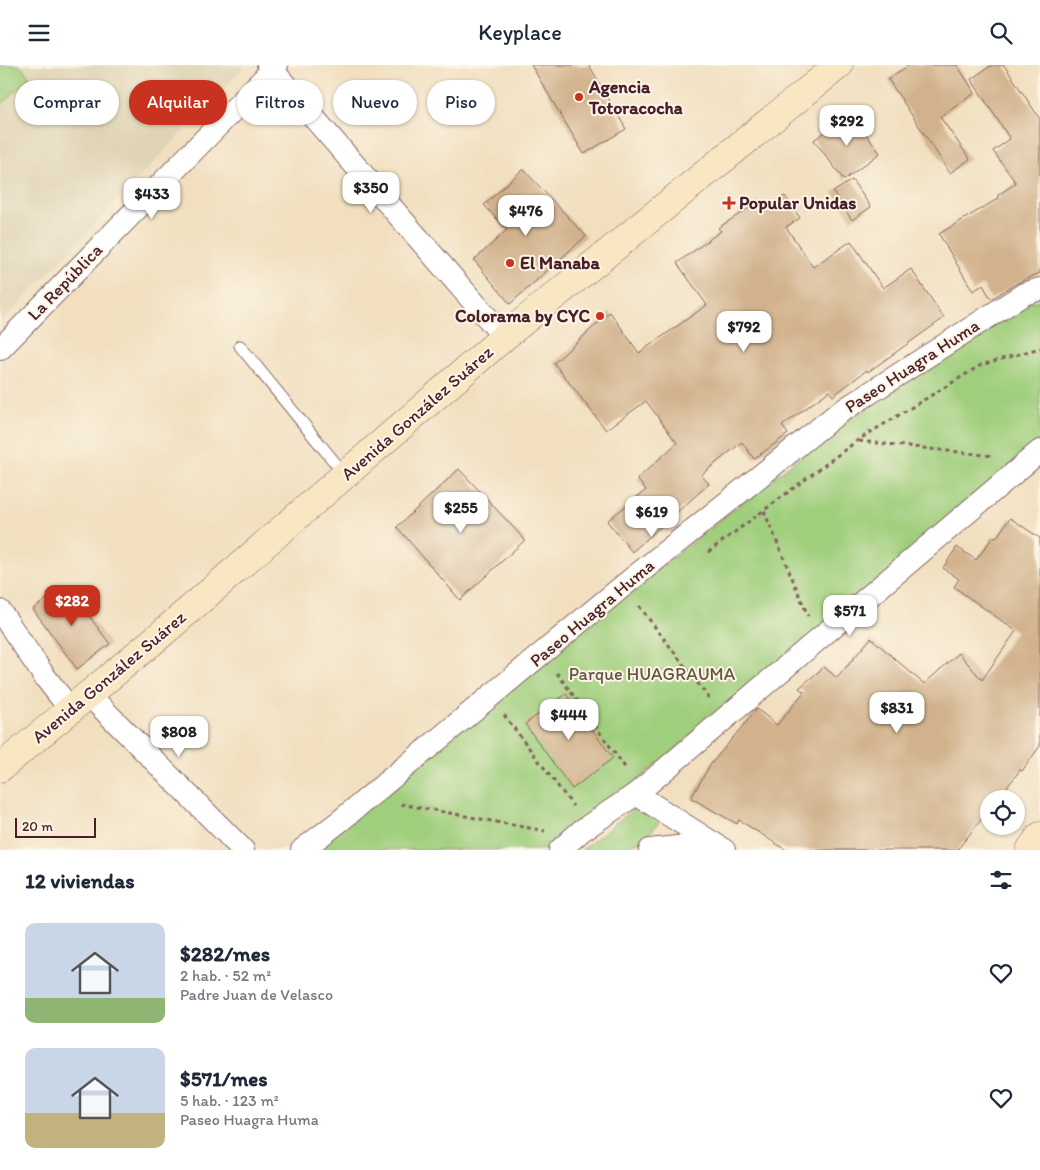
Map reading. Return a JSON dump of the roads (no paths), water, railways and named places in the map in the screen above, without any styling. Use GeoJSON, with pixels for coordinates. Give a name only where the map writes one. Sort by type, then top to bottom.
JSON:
{"type":"FeatureCollection","features":[{"type":"Feature","properties":{"kind":"main road","name":"Avenida González Suárez"},"geometry":{"type":"LineString","coordinates":[[0,769],[167,630],[504,337],[839,65]]}},
{"type":"Feature","properties":{"kind":"main road"},"geometry":{"type":"LineString","coordinates":[[1030,850],[1040,836]]}},
{"type":"Feature","properties":{"kind":"street"},"geometry":{"type":"LineString","coordinates":[[273,67],[504,337]]}},
{"type":"Feature","properties":{"kind":"street","name":"La República"},"geometry":{"type":"LineString","coordinates":[[0,349],[273,67]]}},
{"type":"Feature","properties":{"kind":"street","name":"Paseo Huagra Huma"},"geometry":{"type":"LineString","coordinates":[[302,850],[340,821],[623,586],[836,415],[1024,294],[1040,289]]}},
{"type":"Feature","properties":{"kind":"street"},"geometry":{"type":"LineString","coordinates":[[556,841],[581,831],[636,794],[1040,451]]}},
{"type":"Feature","properties":{"kind":"street"},"geometry":{"type":"LineString","coordinates":[[0,611],[45,677],[79,702],[243,850]]}},
{"type":"Feature","properties":{"kind":"street"},"geometry":{"type":"LineString","coordinates":[[636,794],[718,846]]}},
{"type":"Feature","properties":{"kind":"street"},"geometry":{"type":"LineString","coordinates":[[650,850],[718,846]]}},
{"type":"Feature","properties":{"kind":"lane"},"geometry":{"type":"LineString","coordinates":[[240,346],[345,475]]}},
{"type":"Feature","properties":{"kind":"place","name":"Agencia Totoracocha"},"geometry":{"type":"Point","coordinates":[579,97]}},
{"type":"Feature","properties":{"kind":"place","name":"Popular Unidas"},"geometry":{"type":"Point","coordinates":[729,203]}},
{"type":"Feature","properties":{"kind":"place","name":"El Manaba"},"geometry":{"type":"Point","coordinates":[510,263]}},
{"type":"Feature","properties":{"kind":"place","name":"Colorama by CYC"},"geometry":{"type":"Point","coordinates":[600,316]}},
{"type":"Feature","properties":{"kind":"park label","name":"Parque HUAGRAUMA"},"geometry":{"type":"Point","coordinates":[652,674]}}]}
